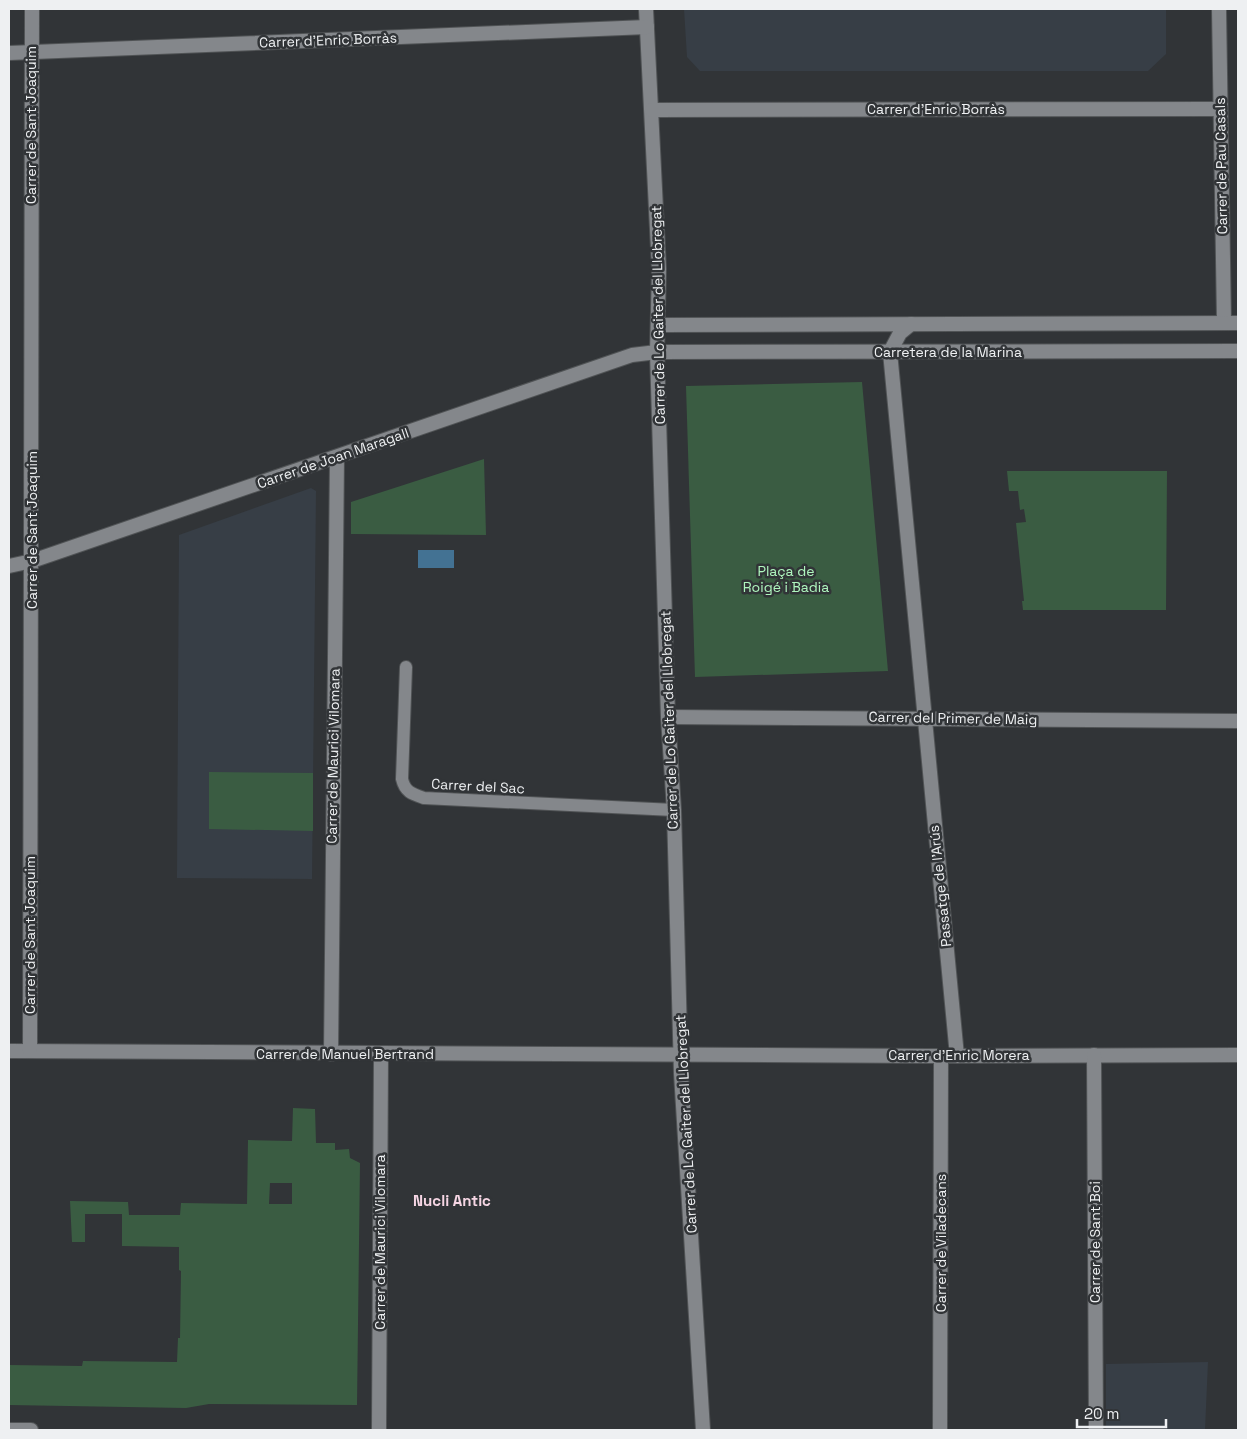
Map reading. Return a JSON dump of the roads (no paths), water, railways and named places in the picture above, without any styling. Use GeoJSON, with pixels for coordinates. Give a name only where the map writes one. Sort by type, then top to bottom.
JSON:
{"type":"FeatureCollection","features":[{"type":"Feature","properties":{"kind":"street","name":"Carrer de Sant Joaquim"},"geometry":{"type":"LineString","coordinates":[[30,1051],[32,9]]}},
{"type":"Feature","properties":{"kind":"street","name":"Carrer de Lo Gaiter del Llobregat"},"geometry":{"type":"LineString","coordinates":[[646,9],[659,269],[657,352],[681,1054],[703,1430]]}},
{"type":"Feature","properties":{"kind":"street","name":"Carrer de Pau Casals"},"geometry":{"type":"LineString","coordinates":[[1219,9],[1224,322]]}},
{"type":"Feature","properties":{"kind":"street","name":"Carrer d'Enric Borràs"},"geometry":{"type":"LineString","coordinates":[[9,53],[647,27]]}},
{"type":"Feature","properties":{"kind":"street","name":"Carrer d'Enric Borràs"},"geometry":{"type":"LineString","coordinates":[[652,110],[1220,109]]}},
{"type":"Feature","properties":{"kind":"street","name":"Carretera de la Marina"},"geometry":{"type":"LineString","coordinates":[[658,325],[1238,323]]}},
{"type":"Feature","properties":{"kind":"street"},"geometry":{"type":"LineString","coordinates":[[911,324],[900,333],[890,352],[923,717]]}},
{"type":"Feature","properties":{"kind":"street","name":"Carretera de la Marina"},"geometry":{"type":"LineString","coordinates":[[657,352],[1238,351]]}},
{"type":"Feature","properties":{"kind":"street","name":"Carrer de Joan Maragall"},"geometry":{"type":"LineString","coordinates":[[9,566],[32,561],[632,354],[657,352]]}},
{"type":"Feature","properties":{"kind":"street","name":"Carrer de Maurici Vilomara"},"geometry":{"type":"LineString","coordinates":[[331,1054],[337,457]]}},
{"type":"Feature","properties":{"kind":"street","name":"Carrer del Primer de Maig"},"geometry":{"type":"LineString","coordinates":[[668,717],[923,717],[1238,721]]}},
{"type":"Feature","properties":{"kind":"street","name":"Passatge de l'Arús"},"geometry":{"type":"LineString","coordinates":[[923,717],[957,1056]]}},
{"type":"Feature","properties":{"kind":"street","name":"Carrer de Manuel Bertrand"},"geometry":{"type":"LineString","coordinates":[[9,1051],[331,1054],[681,1054]]}},
{"type":"Feature","properties":{"kind":"street","name":"Carrer de Maurici Vilomara"},"geometry":{"type":"LineString","coordinates":[[379,1430],[381,1054]]}},
{"type":"Feature","properties":{"kind":"street","name":"Carrer d'Enric Morera"},"geometry":{"type":"LineString","coordinates":[[681,1054],[941,1056],[1238,1055]]}},
{"type":"Feature","properties":{"kind":"street","name":"Carrer de Sant Boi"},"geometry":{"type":"LineString","coordinates":[[1094,1055],[1096,1430]]}},
{"type":"Feature","properties":{"kind":"street","name":"Carrer de Viladecans"},"geometry":{"type":"LineString","coordinates":[[940,1430],[941,1056]]}},
{"type":"Feature","properties":{"kind":"street"},"geometry":{"type":"LineString","coordinates":[[9,1430],[31,1430]]}},
{"type":"Feature","properties":{"kind":"lane","name":"Carrer del Sac"},"geometry":{"type":"LineString","coordinates":[[406,667],[402,779],[404,787],[411,793],[424,798],[674,810]]}},
{"type":"Feature","properties":{"kind":"water"},"geometry":{"type":"Polygon","coordinates":[[[418,550],[454,550],[454,568],[418,568],[418,550]]]}},
{"type":"Feature","properties":{"kind":"district","name":"Nucli Antic"},"geometry":{"type":"Point","coordinates":[452,1201]}},
{"type":"Feature","properties":{"kind":"park label","name":"Plaça de Roigé i Badia"},"geometry":{"type":"Point","coordinates":[786,580]}}]}
